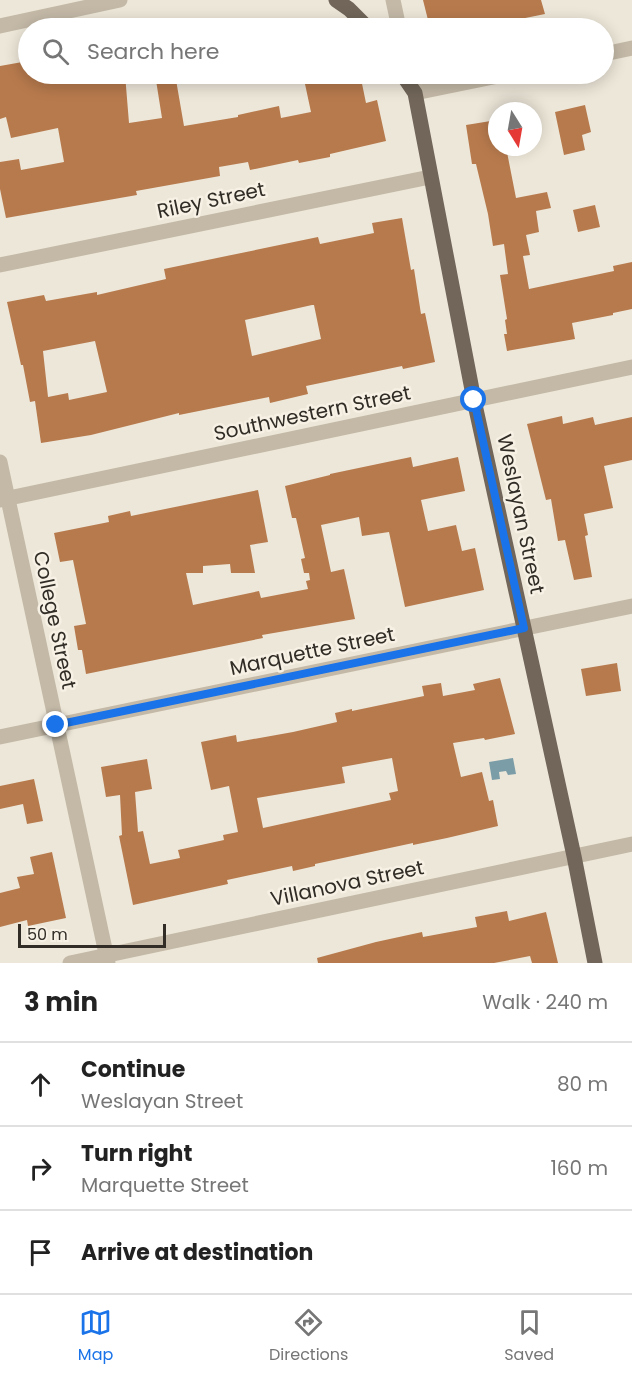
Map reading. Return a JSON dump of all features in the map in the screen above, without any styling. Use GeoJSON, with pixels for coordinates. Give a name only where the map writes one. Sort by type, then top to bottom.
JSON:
{"type":"FeatureCollection","features":[{"type":"Feature","properties":{"kind":"main road"},"geometry":{"type":"LineString","coordinates":[[336,0],[354,4],[362,18]]}},
{"type":"Feature","properties":{"kind":"main road"},"geometry":{"type":"LineString","coordinates":[[408,84],[414,93]]}},
{"type":"Feature","properties":{"kind":"main road","name":"Weslayan Street"},"geometry":{"type":"LineString","coordinates":[[414,93],[474,400],[574,856],[595,963]]}},
{"type":"Feature","properties":{"kind":"street"},"geometry":{"type":"LineString","coordinates":[[37,18],[120,0]]}},
{"type":"Feature","properties":{"kind":"street"},"geometry":{"type":"LineString","coordinates":[[393,0],[397,18]]}},
{"type":"Feature","properties":{"kind":"street"},"geometry":{"type":"LineString","coordinates":[[0,26],[18,22]]}},
{"type":"Feature","properties":{"kind":"street"},"geometry":{"type":"LineString","coordinates":[[614,52],[632,48]]}},
{"type":"Feature","properties":{"kind":"street","name":"Weslayan Street"},"geometry":{"type":"LineString","coordinates":[[412,84],[414,93]]}},
{"type":"Feature","properties":{"kind":"street"},"geometry":{"type":"LineString","coordinates":[[414,93],[459,84]]}},
{"type":"Feature","properties":{"kind":"street","name":"Riley Street"},"geometry":{"type":"LineString","coordinates":[[0,265],[430,177]]}},
{"type":"Feature","properties":{"kind":"street","name":"Southwestern Street"},"geometry":{"type":"LineString","coordinates":[[4,499],[632,367]]}},
{"type":"Feature","properties":{"kind":"street","name":"College Street"},"geometry":{"type":"LineString","coordinates":[[0,462],[4,499],[107,959]]}},
{"type":"Feature","properties":{"kind":"street","name":"Marquette Street"},"geometry":{"type":"LineString","coordinates":[[0,736],[632,606]]}},
{"type":"Feature","properties":{"kind":"street","name":"Villanova Street"},"geometry":{"type":"LineString","coordinates":[[70,963],[107,959],[632,844]]}},
{"type":"Feature","properties":{"kind":"water"},"geometry":{"type":"Polygon","coordinates":[[[513,758],[516,774],[508,775],[506,771],[499,772],[500,779],[492,780],[489,762],[513,758]]]}},
{"type":"Feature","properties":{"kind":"building"},"geometry":{"type":"Polygon","coordinates":[[[423,0],[541,0],[545,14],[525,18],[428,18],[423,0]]]}},
{"type":"Feature","properties":{"kind":"building"},"geometry":{"type":"Polygon","coordinates":[[[18,63],[18,84],[126,84],[129,123],[162,118],[157,84],[177,84],[184,126],[238,117],[238,115],[279,106],[281,118],[311,112],[305,84],[362,84],[366,103],[377,100],[386,141],[299,163],[298,160],[250,170],[248,162],[219,167],[220,176],[136,191],[137,195],[6,218],[0,189],[0,162],[19,159],[21,170],[64,162],[58,128],[11,138],[6,117],[0,119],[0,66],[18,63]]]}},
{"type":"Feature","properties":{"kind":"building"},"geometry":{"type":"Polygon","coordinates":[[[585,105],[591,132],[582,135],[585,150],[564,155],[555,112],[585,105]]]}},
{"type":"Feature","properties":{"kind":"building"},"geometry":{"type":"Polygon","coordinates":[[[488,121],[488,156],[508,156],[516,198],[547,192],[551,208],[536,211],[539,232],[526,235],[530,255],[523,256],[529,289],[614,271],[613,266],[632,262],[632,309],[572,323],[575,339],[507,351],[504,334],[507,334],[505,320],[507,319],[500,275],[508,274],[504,244],[493,246],[476,164],[472,164],[466,125],[488,121]]]}},
{"type":"Feature","properties":{"kind":"building"},"geometry":{"type":"Polygon","coordinates":[[[595,205],[600,227],[578,232],[573,210],[595,205]]]}},
{"type":"Feature","properties":{"kind":"building"},"geometry":{"type":"Polygon","coordinates":[[[402,218],[411,270],[414,269],[421,314],[425,313],[435,362],[403,369],[402,366],[306,386],[308,394],[270,403],[269,397],[179,415],[179,413],[91,435],[41,443],[35,401],[30,402],[7,302],[44,295],[46,301],[97,292],[97,295],[166,279],[164,269],[318,237],[320,244],[374,233],[372,223],[402,218]],[[314,305],[245,320],[252,356],[321,339],[314,305]],[[95,341],[43,351],[48,397],[68,393],[69,400],[107,392],[95,341]]]}},
{"type":"Feature","properties":{"kind":"building"},"geometry":{"type":"Polygon","coordinates":[[[562,416],[563,424],[593,417],[595,425],[632,417],[632,460],[604,466],[613,508],[584,514],[592,577],[574,580],[565,540],[558,541],[551,499],[546,500],[527,424],[562,416]]]}},
{"type":"Feature","properties":{"kind":"building"},"geometry":{"type":"Polygon","coordinates":[[[411,457],[413,467],[458,457],[465,491],[421,500],[428,531],[456,525],[462,551],[475,548],[484,590],[405,607],[389,532],[362,536],[359,517],[321,525],[331,572],[344,569],[355,619],[262,635],[263,638],[86,674],[82,650],[78,650],[74,626],[86,624],[73,560],[60,562],[54,533],[109,522],[108,516],[130,511],[131,516],[258,490],[268,542],[250,545],[255,573],[231,573],[230,564],[203,566],[203,573],[186,573],[193,605],[259,591],[261,598],[308,589],[306,581],[310,580],[309,573],[304,573],[301,559],[305,558],[296,518],[292,518],[285,486],[411,457]]]}},
{"type":"Feature","properties":{"kind":"building"},"geometry":{"type":"Polygon","coordinates":[[[617,663],[621,691],[586,696],[581,669],[617,663]]]}},
{"type":"Feature","properties":{"kind":"building"},"geometry":{"type":"Polygon","coordinates":[[[500,678],[515,734],[453,743],[461,777],[482,772],[489,801],[493,800],[498,826],[315,864],[315,866],[293,871],[292,866],[227,880],[228,884],[133,905],[119,836],[122,835],[120,795],[106,797],[101,767],[147,759],[152,789],[135,792],[138,832],[143,831],[150,864],[180,858],[178,850],[224,840],[223,835],[238,832],[229,786],[211,790],[201,742],[236,735],[237,742],[293,732],[337,722],[335,713],[424,696],[422,686],[441,683],[443,696],[475,690],[473,684],[500,678]],[[392,758],[342,767],[345,783],[257,798],[263,828],[391,800],[389,793],[398,791],[392,758]]]}},
{"type":"Feature","properties":{"kind":"building"},"geometry":{"type":"Polygon","coordinates":[[[34,779],[43,821],[27,824],[23,804],[0,809],[0,786],[34,779]]]}},
{"type":"Feature","properties":{"kind":"building"},"geometry":{"type":"Polygon","coordinates":[[[52,852],[66,918],[28,926],[27,920],[0,927],[0,893],[20,888],[17,877],[34,874],[30,857],[52,852]]]}},
{"type":"Feature","properties":{"kind":"building"},"geometry":{"type":"Polygon","coordinates":[[[507,911],[509,921],[546,912],[558,963],[532,963],[530,956],[494,963],[318,963],[317,958],[376,942],[422,932],[423,937],[477,927],[475,917],[507,911]]]}},
{"type":"Feature","properties":{"kind":"route"},"geometry":{"type":"LineString","coordinates":[[56,725],[524,628],[474,400]]}}]}
